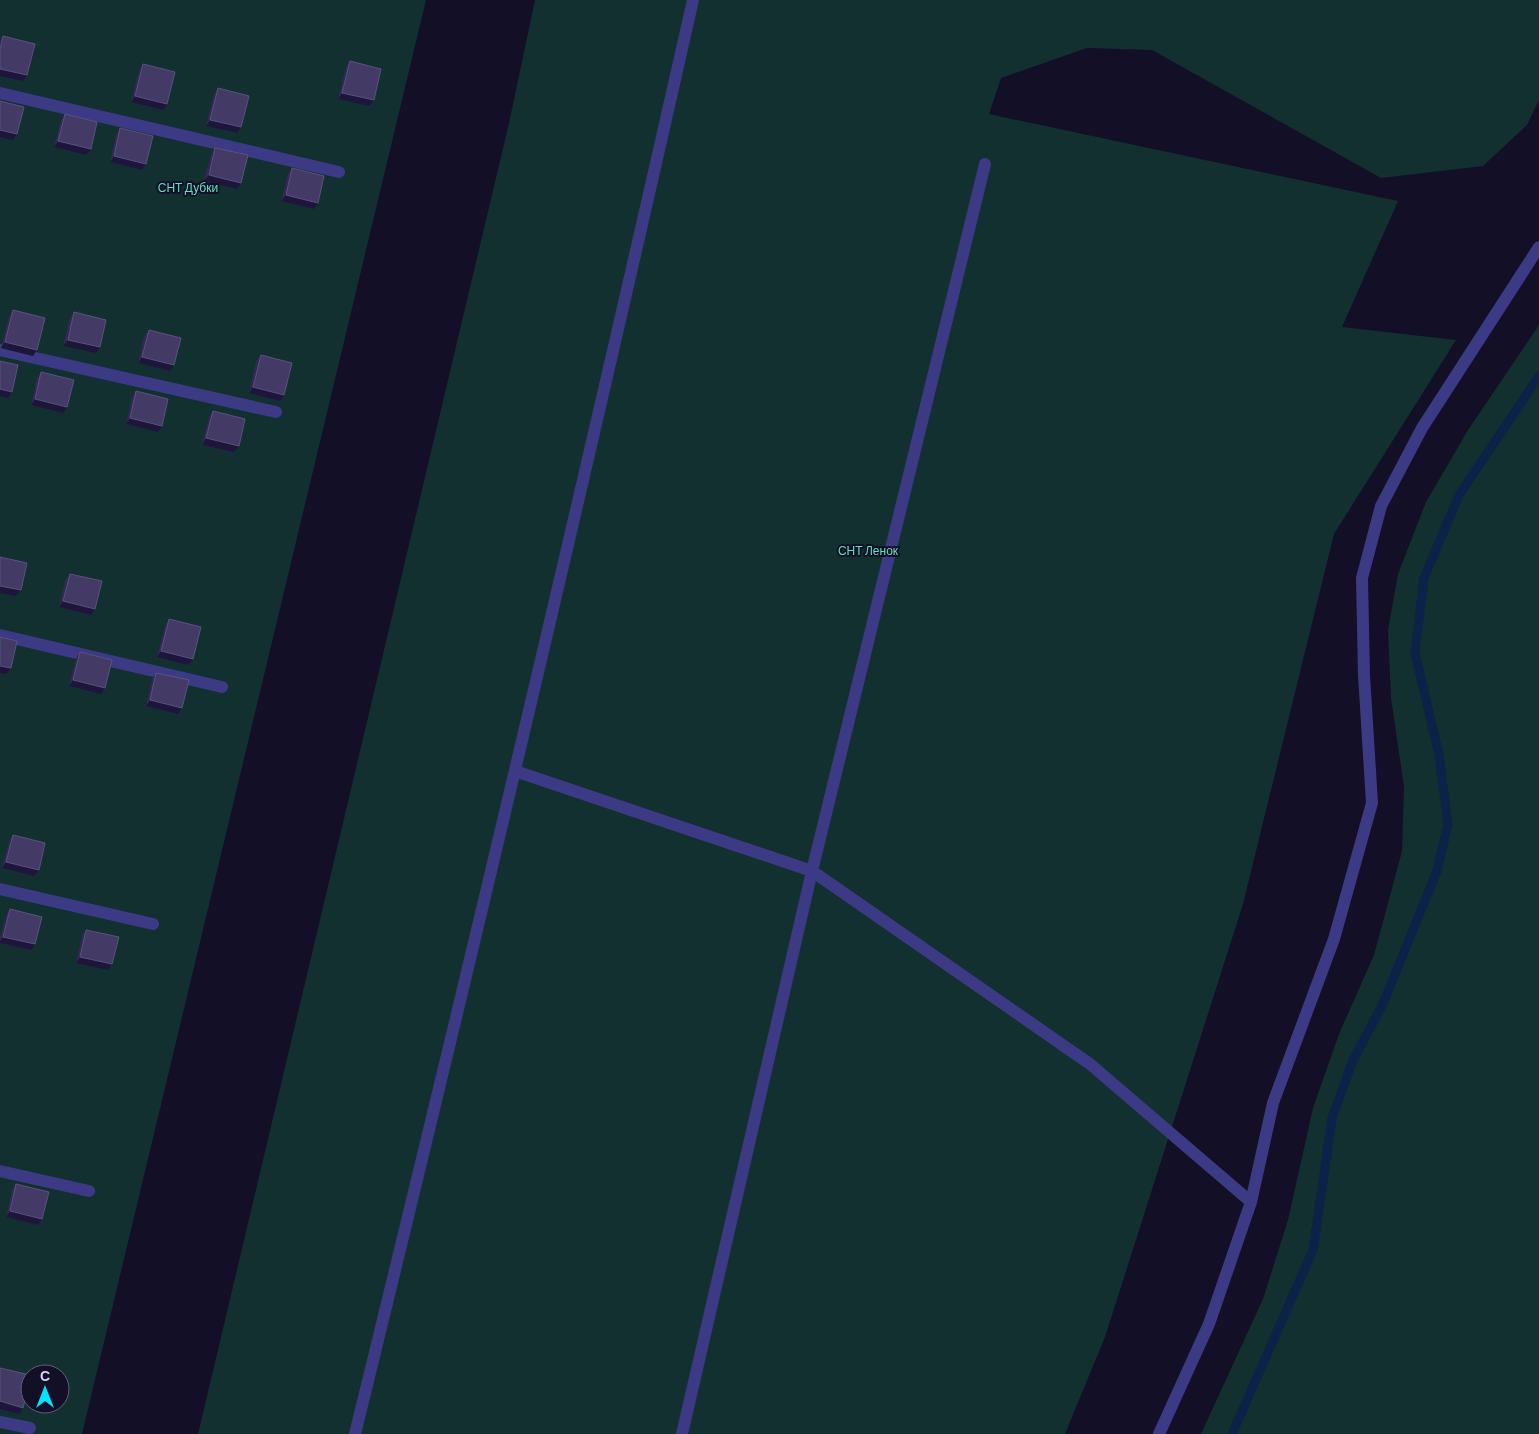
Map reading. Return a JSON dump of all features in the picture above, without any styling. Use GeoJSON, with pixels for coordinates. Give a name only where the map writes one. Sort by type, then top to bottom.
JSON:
{"type":"FeatureCollection","features":[{"type":"Feature","properties":{"kind":"street"},"geometry":{"type":"LineString","coordinates":[[354,1434],[431,1122],[607,382],[693,0]]}},
{"type":"Feature","properties":{"kind":"street"},"geometry":{"type":"LineString","coordinates":[[0,93],[339,172]]}},
{"type":"Feature","properties":{"kind":"street"},"geometry":{"type":"LineString","coordinates":[[682,1434],[812,871],[985,164]]}},
{"type":"Feature","properties":{"kind":"street"},"geometry":{"type":"LineString","coordinates":[[1159,1434],[1209,1324],[1251,1202],[1273,1102],[1334,939],[1372,803],[1364,676],[1362,578],[1381,506],[1422,428],[1539,247]]}},
{"type":"Feature","properties":{"kind":"street"},"geometry":{"type":"LineString","coordinates":[[0,350],[276,412]]}},
{"type":"Feature","properties":{"kind":"street"},"geometry":{"type":"LineString","coordinates":[[0,636],[222,687]]}},
{"type":"Feature","properties":{"kind":"street"},"geometry":{"type":"LineString","coordinates":[[515,771],[812,871],[1090,1064],[1251,1202]]}},
{"type":"Feature","properties":{"kind":"street"},"geometry":{"type":"LineString","coordinates":[[0,889],[153,924]]}},
{"type":"Feature","properties":{"kind":"street"},"geometry":{"type":"LineString","coordinates":[[0,1171],[90,1192]]}},
{"type":"Feature","properties":{"kind":"street"},"geometry":{"type":"LineString","coordinates":[[0,1422],[30,1428]]}},
{"type":"Feature","properties":{"kind":"green space","name":"СНТ Дубки"},"geometry":{"type":"Polygon","coordinates":[[[0,0],[426,0],[82,1434],[0,1434],[0,0]]]}},
{"type":"Feature","properties":{"kind":"green space","name":"СНТ Ленок"},"geometry":{"type":"Polygon","coordinates":[[[535,0],[1539,0],[1539,100],[1527,125],[1483,166],[1381,178],[1152,50],[1087,48],[1001,78],[989,114],[1398,201],[1342,327],[1456,340],[1334,534],[1243,904],[1105,1337],[1065,1434],[198,1434],[509,123],[535,0]]]}},
{"type":"Feature","properties":{"kind":"green space"},"geometry":{"type":"Polygon","coordinates":[[[1539,325],[1539,1434],[1201,1434],[1263,1299],[1288,1220],[1313,1108],[1339,1034],[1374,955],[1402,851],[1404,787],[1391,698],[1388,630],[1398,574],[1426,502],[1468,430],[1539,325]]]}},
{"type":"Feature","properties":{"kind":"building"},"geometry":{"type":"Polygon","coordinates":[[[3,36],[35,44],[27,75],[0,69],[0,50],[3,36]]]}},
{"type":"Feature","properties":{"kind":"building"},"geometry":{"type":"Polygon","coordinates":[[[350,61],[381,69],[374,100],[342,93],[350,61]]]}},
{"type":"Feature","properties":{"kind":"building"},"geometry":{"type":"Polygon","coordinates":[[[143,64],[175,72],[167,104],[135,96],[143,64]]]}},
{"type":"Feature","properties":{"kind":"building"},"geometry":{"type":"Polygon","coordinates":[[[218,88],[249,96],[241,127],[210,120],[218,88]]]}},
{"type":"Feature","properties":{"kind":"building"},"geometry":{"type":"Polygon","coordinates":[[[0,101],[24,107],[17,134],[0,130],[0,101]]]}},
{"type":"Feature","properties":{"kind":"building"},"geometry":{"type":"Polygon","coordinates":[[[65,114],[97,122],[91,149],[58,141],[65,114]]]}},
{"type":"Feature","properties":{"kind":"building"},"geometry":{"type":"Polygon","coordinates":[[[120,128],[153,136],[146,164],[114,156],[120,128]]]}},
{"type":"Feature","properties":{"kind":"building"},"geometry":{"type":"Polygon","coordinates":[[[215,148],[248,155],[241,183],[209,175],[215,148]]]}},
{"type":"Feature","properties":{"kind":"building"},"geometry":{"type":"Polygon","coordinates":[[[292,168],[324,176],[318,203],[286,195],[292,168]]]}},
{"type":"Feature","properties":{"kind":"building"},"geometry":{"type":"Polygon","coordinates":[[[13,310],[45,318],[37,350],[5,342],[13,310]]]}},
{"type":"Feature","properties":{"kind":"building"},"geometry":{"type":"Polygon","coordinates":[[[74,312],[106,320],[100,347],[68,340],[74,312]]]}},
{"type":"Feature","properties":{"kind":"building"},"geometry":{"type":"Polygon","coordinates":[[[149,330],[181,338],[174,365],[142,357],[149,330]]]}},
{"type":"Feature","properties":{"kind":"building"},"geometry":{"type":"Polygon","coordinates":[[[261,355],[292,363],[284,395],[253,387],[261,355]]]}},
{"type":"Feature","properties":{"kind":"building"},"geometry":{"type":"Polygon","coordinates":[[[0,361],[18,365],[12,392],[0,389],[0,361]]]}},
{"type":"Feature","properties":{"kind":"building"},"geometry":{"type":"Polygon","coordinates":[[[41,372],[74,380],[67,407],[35,399],[41,372]]]}},
{"type":"Feature","properties":{"kind":"building"},"geometry":{"type":"Polygon","coordinates":[[[136,391],[168,399],[162,426],[130,418],[136,391]]]}},
{"type":"Feature","properties":{"kind":"building"},"geometry":{"type":"Polygon","coordinates":[[[213,411],[245,419],[239,446],[206,438],[213,411]]]}},
{"type":"Feature","properties":{"kind":"building"},"geometry":{"type":"Polygon","coordinates":[[[0,557],[27,563],[21,590],[0,586],[0,557]]]}},
{"type":"Feature","properties":{"kind":"building"},"geometry":{"type":"Polygon","coordinates":[[[70,574],[102,581],[95,609],[63,601],[70,574]]]}},
{"type":"Feature","properties":{"kind":"building"},"geometry":{"type":"Polygon","coordinates":[[[169,619],[201,627],[193,659],[161,651],[169,619]]]}},
{"type":"Feature","properties":{"kind":"building"},"geometry":{"type":"Polygon","coordinates":[[[0,637],[17,641],[11,668],[0,666],[0,637]]]}},
{"type":"Feature","properties":{"kind":"building"},"geometry":{"type":"Polygon","coordinates":[[[80,652],[112,660],[105,688],[73,680],[80,652]]]}},
{"type":"Feature","properties":{"kind":"building"},"geometry":{"type":"Polygon","coordinates":[[[156,673],[189,680],[182,708],[150,700],[156,673]]]}},
{"type":"Feature","properties":{"kind":"building"},"geometry":{"type":"Polygon","coordinates":[[[13,835],[45,843],[39,870],[6,862],[13,835]]]}},
{"type":"Feature","properties":{"kind":"building"},"geometry":{"type":"Polygon","coordinates":[[[10,909],[42,917],[35,944],[3,937],[10,909]]]}},
{"type":"Feature","properties":{"kind":"building"},"geometry":{"type":"Polygon","coordinates":[[[86,930],[119,937],[112,964],[80,957],[86,930]]]}},
{"type":"Feature","properties":{"kind":"building"},"geometry":{"type":"Polygon","coordinates":[[[16,1184],[49,1192],[42,1219],[10,1211],[16,1184]]]}},
{"type":"Feature","properties":{"kind":"building"},"geometry":{"type":"Polygon","coordinates":[[[0,1368],[20,1373],[20,1407],[0,1401],[0,1368]]]}},
{"type":"Feature","properties":{"kind":"waterway"},"geometry":{"type":"LineString","coordinates":[[1232,1434],[1313,1250],[1332,1118],[1353,1060],[1382,1006],[1437,871],[1448,824],[1439,755],[1415,653],[1424,578],[1459,495],[1539,376]]}}]}
